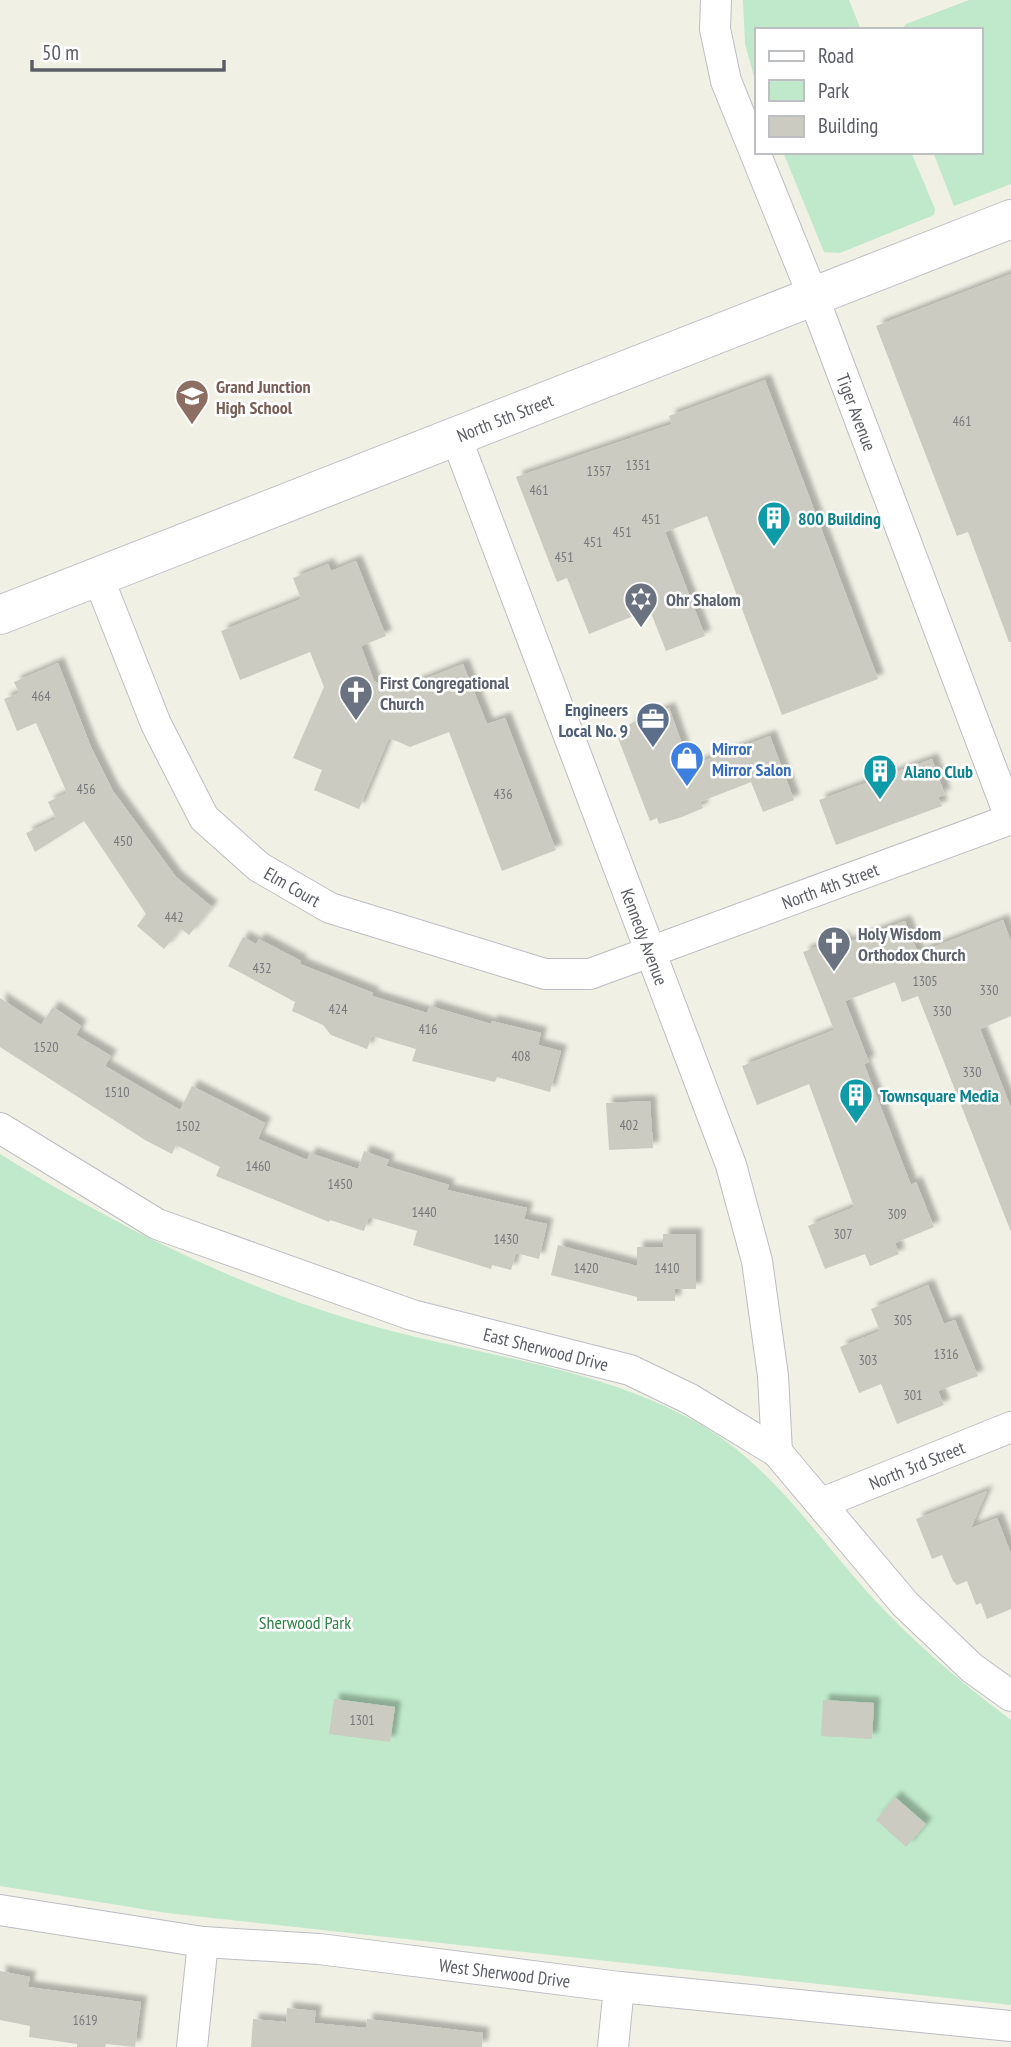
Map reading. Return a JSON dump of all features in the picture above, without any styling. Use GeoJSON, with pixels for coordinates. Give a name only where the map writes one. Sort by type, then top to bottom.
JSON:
{"type":"FeatureCollection","features":[{"type":"Feature","properties":{"kind":"street","name":"Tiger Avenue"},"geometry":{"type":"LineString","coordinates":[[716,0],[715,29],[726,81],[755,153]]}},
{"type":"Feature","properties":{"kind":"street","name":"Tiger Avenue"},"geometry":{"type":"LineString","coordinates":[[756,154],[813,296],[1011,819]]}},
{"type":"Feature","properties":{"kind":"street","name":"North 5th Street"},"geometry":{"type":"LineString","coordinates":[[0,615],[1011,219]]}},
{"type":"Feature","properties":{"kind":"street","name":"Kennedy Avenue"},"geometry":{"type":"LineString","coordinates":[[456,437],[731,1165],[757,1261],[773,1376],[777,1452]]}},
{"type":"Feature","properties":{"kind":"street","name":"Elm Court"},"geometry":{"type":"LineString","coordinates":[[98,577],[156,724],[204,818],[259,867],[330,908],[545,974],[590,974],[651,953]]}},
{"type":"Feature","properties":{"kind":"street","name":"North 4th Street"},"geometry":{"type":"LineString","coordinates":[[651,953],[1011,819]]}},
{"type":"Feature","properties":{"kind":"street","name":"East Sherwood Drive"},"geometry":{"type":"LineString","coordinates":[[0,1128],[157,1224],[412,1315],[630,1370],[690,1399],[777,1452],[905,1604],[972,1668],[1011,1696]]}},
{"type":"Feature","properties":{"kind":"street","name":"North 3rd Street"},"geometry":{"type":"LineString","coordinates":[[822,1503],[1011,1427]]}},
{"type":"Feature","properties":{"kind":"street","name":"West Sherwood Drive"},"geometry":{"type":"LineString","coordinates":[[0,1910],[203,1942],[319,1950],[619,1987],[1011,2026]]}},
{"type":"Feature","properties":{"kind":"street"},"geometry":{"type":"LineString","coordinates":[[192,2047],[203,1942]]}},
{"type":"Feature","properties":{"kind":"street"},"geometry":{"type":"LineString","coordinates":[[613,2047],[619,1987]]}},
{"type":"Feature","properties":{"kind":"green space"},"geometry":{"type":"Polygon","coordinates":[[[743,0],[849,0],[860,28],[755,28],[755,80],[745,44],[743,0]]]}},
{"type":"Feature","properties":{"kind":"green space"},"geometry":{"type":"Polygon","coordinates":[[[969,0],[1011,0],[1011,184],[954,206],[934,154],[983,154],[983,28],[903,28],[906,24],[969,0]]]}},
{"type":"Feature","properties":{"kind":"green space"},"geometry":{"type":"Polygon","coordinates":[[[784,154],[912,154],[935,209],[934,215],[840,253],[824,252],[784,154]]]}},
{"type":"Feature","properties":{"kind":"green space","name":"Sherwood Park"},"geometry":{"type":"Polygon","coordinates":[[[0,1154],[126,1226],[258,1287],[390,1331],[601,1382],[642,1396],[681,1414],[738,1450],[784,1494],[869,1594],[919,1645],[1011,1720],[1011,2005],[167,1913],[0,1886],[0,1154]]]}},
{"type":"Feature","properties":{"kind":"building"},"geometry":{"type":"Polygon","coordinates":[[[1011,274],[1009,642],[968,532],[957,536],[876,326],[1011,274]]]}},
{"type":"Feature","properties":{"kind":"building"},"geometry":{"type":"Polygon","coordinates":[[[765,380],[878,679],[782,715],[707,516],[665,532],[705,636],[666,651],[651,613],[646,611],[589,634],[567,578],[557,582],[516,477],[672,424],[669,416],[765,380]]]}},
{"type":"Feature","properties":{"kind":"building"},"geometry":{"type":"Polygon","coordinates":[[[356,561],[386,636],[361,646],[374,681],[394,691],[463,664],[487,724],[505,718],[556,850],[502,871],[449,732],[410,747],[389,738],[359,809],[314,790],[322,770],[293,758],[324,687],[310,652],[240,680],[221,631],[301,599],[293,578],[328,564],[331,571],[356,561]]]}},
{"type":"Feature","properties":{"kind":"building"},"geometry":{"type":"Polygon","coordinates":[[[58,663],[91,747],[113,791],[176,877],[212,907],[189,935],[181,929],[164,949],[137,926],[146,914],[84,821],[35,852],[26,833],[56,819],[48,802],[67,793],[36,723],[17,731],[4,699],[19,693],[14,682],[58,663]]]}},
{"type":"Feature","properties":{"kind":"building"},"geometry":{"type":"Polygon","coordinates":[[[669,708],[690,766],[770,736],[794,800],[763,812],[751,782],[700,802],[703,808],[682,817],[659,824],[657,818],[650,821],[618,738],[632,733],[629,725],[633,722],[669,708]]]}},
{"type":"Feature","properties":{"kind":"building","name":"Alano Club"},"geometry":{"type":"Polygon","coordinates":[[[932,759],[945,795],[938,797],[942,806],[836,845],[819,800],[932,759]]]}},
{"type":"Feature","properties":{"kind":"building"},"geometry":{"type":"Polygon","coordinates":[[[1003,920],[1011,942],[1011,1016],[980,1029],[1011,1108],[1011,1232],[918,996],[902,1002],[895,982],[845,1001],[869,1062],[864,1064],[911,1185],[916,1182],[934,1227],[895,1243],[899,1254],[870,1266],[865,1254],[825,1269],[808,1226],[854,1207],[809,1084],[757,1105],[742,1066],[834,1030],[803,952],[843,937],[846,943],[905,921],[918,953],[1003,920]]]}},
{"type":"Feature","properties":{"kind":"building"},"geometry":{"type":"Polygon","coordinates":[[[243,937],[256,944],[259,939],[301,961],[300,964],[373,993],[372,996],[427,1013],[430,1006],[491,1024],[492,1021],[541,1033],[538,1045],[561,1051],[550,1092],[497,1077],[495,1082],[412,1061],[416,1049],[372,1036],[367,1049],[331,1035],[323,1025],[292,1011],[295,1002],[228,966],[243,937]]]}},
{"type":"Feature","properties":{"kind":"building"},"geometry":{"type":"Polygon","coordinates":[[[0,998],[41,1025],[53,1007],[81,1026],[76,1035],[111,1056],[105,1066],[180,1110],[192,1086],[265,1123],[258,1139],[307,1160],[310,1153],[358,1169],[364,1151],[389,1160],[386,1166],[449,1185],[447,1190],[527,1208],[524,1219],[547,1224],[539,1259],[516,1253],[511,1270],[492,1265],[491,1269],[413,1245],[417,1231],[369,1217],[364,1231],[330,1220],[329,1222],[216,1176],[220,1167],[176,1145],[172,1154],[145,1140],[0,1047],[0,998]]]}},
{"type":"Feature","properties":{"kind":"building"},"geometry":{"type":"Polygon","coordinates":[[[650,1101],[653,1148],[609,1150],[606,1103],[650,1101]]]}},
{"type":"Feature","properties":{"kind":"building"},"geometry":{"type":"Polygon","coordinates":[[[663,1234],[696,1234],[696,1289],[675,1289],[675,1301],[637,1301],[637,1297],[551,1275],[558,1245],[637,1266],[637,1247],[663,1247],[663,1234]]]}},
{"type":"Feature","properties":{"kind":"building"},"geometry":{"type":"Polygon","coordinates":[[[928,1285],[944,1324],[955,1320],[978,1376],[938,1391],[944,1405],[897,1424],[881,1384],[859,1393],[840,1347],[880,1331],[871,1309],[928,1285]]]}},
{"type":"Feature","properties":{"kind":"building"},"geometry":{"type":"Polygon","coordinates":[[[987,1491],[971,1528],[997,1518],[1011,1554],[1011,1609],[987,1619],[981,1603],[976,1605],[967,1581],[957,1585],[953,1581],[942,1555],[932,1559],[916,1519],[987,1491]]]}},
{"type":"Feature","properties":{"kind":"building"},"geometry":{"type":"Polygon","coordinates":[[[334,1699],[395,1707],[390,1742],[329,1734],[334,1699]]]}},
{"type":"Feature","properties":{"kind":"building"},"geometry":{"type":"Polygon","coordinates":[[[823,1700],[874,1703],[872,1739],[821,1736],[823,1700]]]}},
{"type":"Feature","properties":{"kind":"building"},"geometry":{"type":"Polygon","coordinates":[[[895,1797],[926,1824],[906,1847],[876,1820],[895,1797]]]}},
{"type":"Feature","properties":{"kind":"building"},"geometry":{"type":"Polygon","coordinates":[[[0,1971],[30,1977],[28,1987],[141,2002],[135,2047],[106,2044],[105,2047],[77,2047],[77,2044],[29,2037],[30,2026],[0,2020],[0,1971]]]}},
{"type":"Feature","properties":{"kind":"building"},"geometry":{"type":"Polygon","coordinates":[[[287,2008],[316,2011],[314,2023],[366,2028],[367,2019],[483,2033],[482,2047],[251,2047],[253,2019],[286,2022],[287,2008]]]}},
{"type":"Feature","properties":{"kind":"place","name":"Grand Junction High School"},"geometry":{"type":"Point","coordinates":[192,426]}},
{"type":"Feature","properties":{"kind":"place","name":"800 Building"},"geometry":{"type":"Point","coordinates":[774,548]}},
{"type":"Feature","properties":{"kind":"place","name":"Ohr Shalom"},"geometry":{"type":"Point","coordinates":[641,629]}},
{"type":"Feature","properties":{"kind":"place","name":"First Congregational Church"},"geometry":{"type":"Point","coordinates":[356,722]}},
{"type":"Feature","properties":{"kind":"place","name":"Engineers Local No. 9"},"geometry":{"type":"Point","coordinates":[653,749]}},
{"type":"Feature","properties":{"kind":"place","name":"Mirror Mirror Salon"},"geometry":{"type":"Point","coordinates":[687,788]}},
{"type":"Feature","properties":{"kind":"place","name":"Alano Club"},"geometry":{"type":"Point","coordinates":[880,801]}},
{"type":"Feature","properties":{"kind":"place","name":"Holy Wisdom Orthodox Church"},"geometry":{"type":"Point","coordinates":[834,973]}},
{"type":"Feature","properties":{"kind":"place","name":"Townsquare Media"},"geometry":{"type":"Point","coordinates":[856,1125]}}]}
